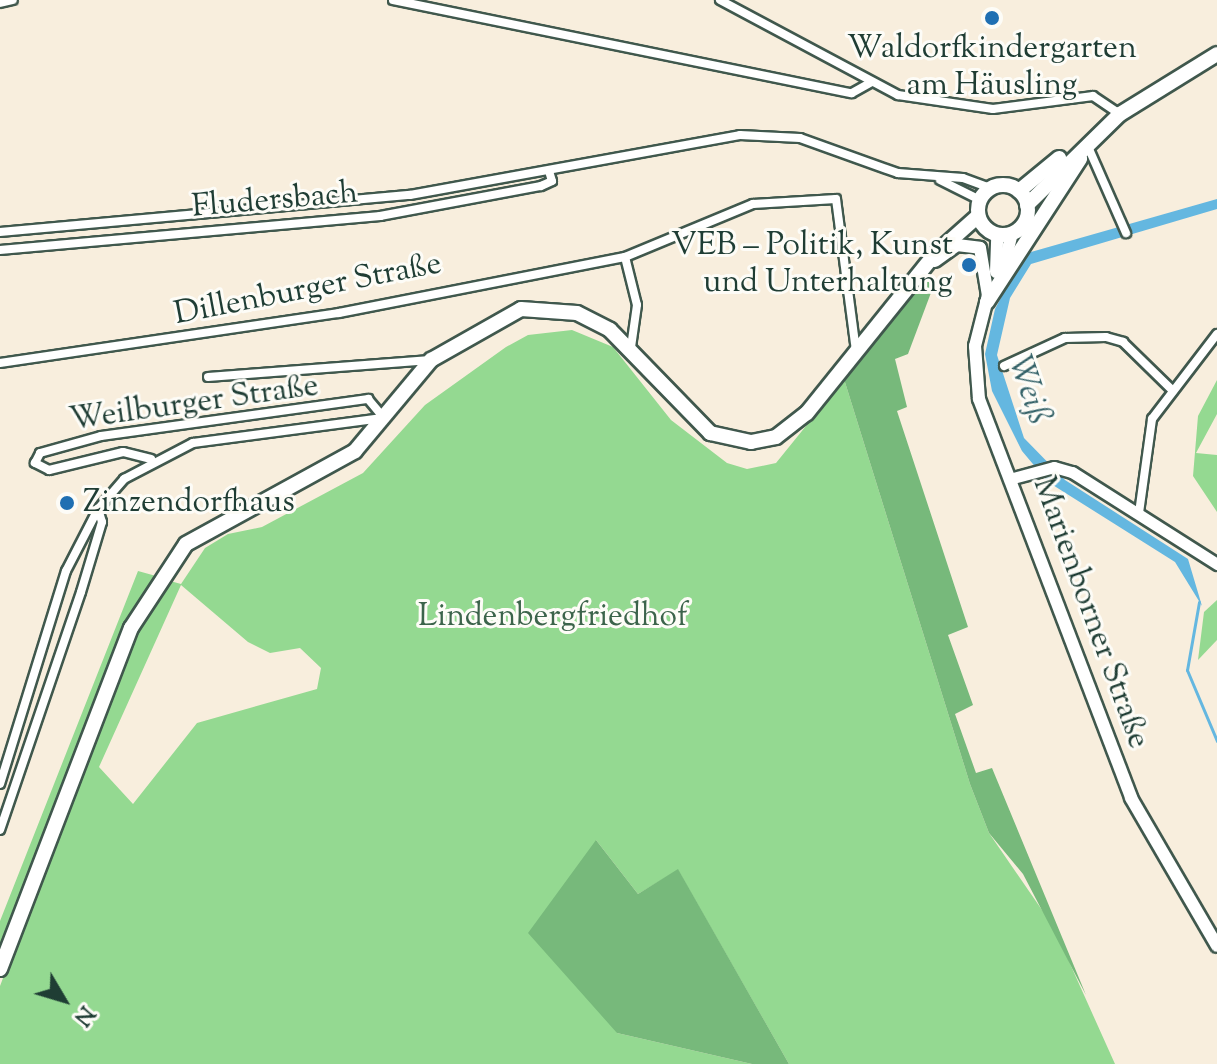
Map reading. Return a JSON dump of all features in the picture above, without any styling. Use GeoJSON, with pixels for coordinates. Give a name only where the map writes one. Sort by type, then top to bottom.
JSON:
{"type":"FeatureCollection","features":[{"type":"Feature","properties":{"kind":"main road"},"geometry":{"type":"LineString","coordinates":[[993,228],[985,194],[1015,188],[1120,114],[1217,54]]}},
{"type":"Feature","properties":{"kind":"main road"},"geometry":{"type":"LineString","coordinates":[[988,299],[1101,129]]}},
{"type":"Feature","properties":{"kind":"main road"},"geometry":{"type":"LineString","coordinates":[[0,969],[94,715],[158,577],[209,528],[355,451],[431,360],[521,309],[577,313],[631,347],[694,422],[751,442],[792,427],[942,246],[993,228],[1027,205],[1101,129]]}},
{"type":"Feature","properties":{"kind":"main road"},"geometry":{"type":"LineString","coordinates":[[1015,188],[1027,205]]}},
{"type":"Feature","properties":{"kind":"main road","name":"Marienborner Straße"},"geometry":{"type":"LineString","coordinates":[[993,228],[994,283],[974,367],[979,399],[1013,478],[1131,798],[1217,946]]}},
{"type":"Feature","properties":{"kind":"main road"},"geometry":{"type":"LineString","coordinates":[[920,272],[957,245],[974,244],[987,258],[988,299]]}},
{"type":"Feature","properties":{"kind":"street"},"geometry":{"type":"LineString","coordinates":[[0,3],[13,0]]}},
{"type":"Feature","properties":{"kind":"street"},"geometry":{"type":"LineString","coordinates":[[393,0],[852,93],[872,82]]}},
{"type":"Feature","properties":{"kind":"street"},"geometry":{"type":"LineString","coordinates":[[720,0],[872,82],[969,108],[1093,96],[1120,114]]}},
{"type":"Feature","properties":{"kind":"street","name":"Fludersbach"},"geometry":{"type":"LineString","coordinates":[[0,232],[410,195],[549,171],[669,144],[774,135],[985,194]]}},
{"type":"Feature","properties":{"kind":"street"},"geometry":{"type":"LineString","coordinates":[[1089,149],[1126,233]]}},
{"type":"Feature","properties":{"kind":"street"},"geometry":{"type":"LineString","coordinates":[[549,171],[552,181]]}},
{"type":"Feature","properties":{"kind":"street","name":"Fludersbach"},"geometry":{"type":"LineString","coordinates":[[939,179],[985,194]]}},
{"type":"Feature","properties":{"kind":"street","name":"Fludersbach"},"geometry":{"type":"LineString","coordinates":[[0,250],[380,216],[562,180]]}},
{"type":"Feature","properties":{"kind":"street"},"geometry":{"type":"LineString","coordinates":[[631,347],[637,305],[625,257],[738,208],[836,199],[856,351]]}},
{"type":"Feature","properties":{"kind":"street","name":"Dillenburger Straße"},"geometry":{"type":"LineString","coordinates":[[0,363],[272,326],[625,257]]}},
{"type":"Feature","properties":{"kind":"street"},"geometry":{"type":"LineString","coordinates":[[1139,513],[1146,436],[1173,391],[1217,334]]}},
{"type":"Feature","properties":{"kind":"street"},"geometry":{"type":"LineString","coordinates":[[1004,366],[1065,338],[1106,337],[1123,342],[1173,391]]}},
{"type":"Feature","properties":{"kind":"street"},"geometry":{"type":"LineString","coordinates":[[208,377],[431,360]]}},
{"type":"Feature","properties":{"kind":"street","name":"Weilburger Straße"},"geometry":{"type":"LineString","coordinates":[[151,459],[123,452],[49,470],[35,463],[40,453],[101,436],[368,399],[384,418]]}},
{"type":"Feature","properties":{"kind":"street"},"geometry":{"type":"LineString","coordinates":[[0,784],[66,571],[98,509],[151,459],[193,443],[384,418]]}},
{"type":"Feature","properties":{"kind":"street"},"geometry":{"type":"LineString","coordinates":[[1013,478],[1054,467],[1139,513],[1217,564]]}},
{"type":"Feature","properties":{"kind":"street"},"geometry":{"type":"LineString","coordinates":[[0,830],[81,592],[102,522],[98,509]]}},
{"type":"Feature","properties":{"kind":"green space"},"geometry":{"type":"Polygon","coordinates":[[[924,282],[935,282],[908,354],[895,359],[907,407],[897,411],[968,627],[948,635],[973,705],[955,714],[976,773],[992,768],[1086,995],[1023,874],[989,833],[970,784],[844,379],[924,282]]]}},
{"type":"Feature","properties":{"kind":"green space","name":"Lindenbergfriedhof"},"geometry":{"type":"Polygon","coordinates":[[[572,330],[613,347],[671,420],[727,463],[747,469],[776,463],[844,379],[970,784],[989,833],[1053,926],[1115,1064],[789,1064],[678,870],[638,894],[596,840],[617,1033],[752,1064],[0,1064],[0,986],[135,631],[163,579],[181,584],[205,548],[228,534],[262,527],[363,473],[425,405],[506,347],[528,335],[572,330]],[[181,585],[99,767],[133,804],[197,723],[317,689],[321,668],[300,648],[270,653],[248,642],[181,585]]]}},
{"type":"Feature","properties":{"kind":"green space"},"geometry":{"type":"Polygon","coordinates":[[[1217,380],[1217,414],[1196,453],[1217,455],[1217,512],[1193,476],[1198,416],[1217,380]]]}},
{"type":"Feature","properties":{"kind":"green space"},"geometry":{"type":"Polygon","coordinates":[[[138,571],[156,576],[129,627],[0,957],[0,921],[138,571]]]}},
{"type":"Feature","properties":{"kind":"green space"},"geometry":{"type":"Polygon","coordinates":[[[1217,600],[1217,640],[1198,660],[1204,612],[1217,600]]]}},
{"type":"Feature","properties":{"kind":"green space"},"geometry":{"type":"Polygon","coordinates":[[[596,840],[638,894],[678,869],[789,1064],[752,1064],[617,1033],[528,933],[596,840]]]}},
{"type":"Feature","properties":{"kind":"water"},"geometry":{"type":"Polygon","coordinates":[[[1217,199],[1217,209],[1031,264],[1010,298],[997,355],[1024,438],[1065,480],[1188,559],[1202,606],[1175,562],[1048,482],[1022,451],[992,391],[985,354],[995,309],[1024,254],[1217,199]]]}},
{"type":"Feature","properties":{"kind":"waterway","name":"Weiß"},"geometry":{"type":"LineString","coordinates":[[1199,602],[1187,670],[1217,741]]}},
{"type":"Feature","properties":{"kind":"place","name":"Waldorfkindergarten am Häusling"},"geometry":{"type":"Point","coordinates":[992,18]}},
{"type":"Feature","properties":{"kind":"place","name":"VEB – Politik, Kunst und Unterhaltung"},"geometry":{"type":"Point","coordinates":[969,265]}},
{"type":"Feature","properties":{"kind":"place","name":"Zinzendorfhaus"},"geometry":{"type":"Point","coordinates":[67,503]}}]}
